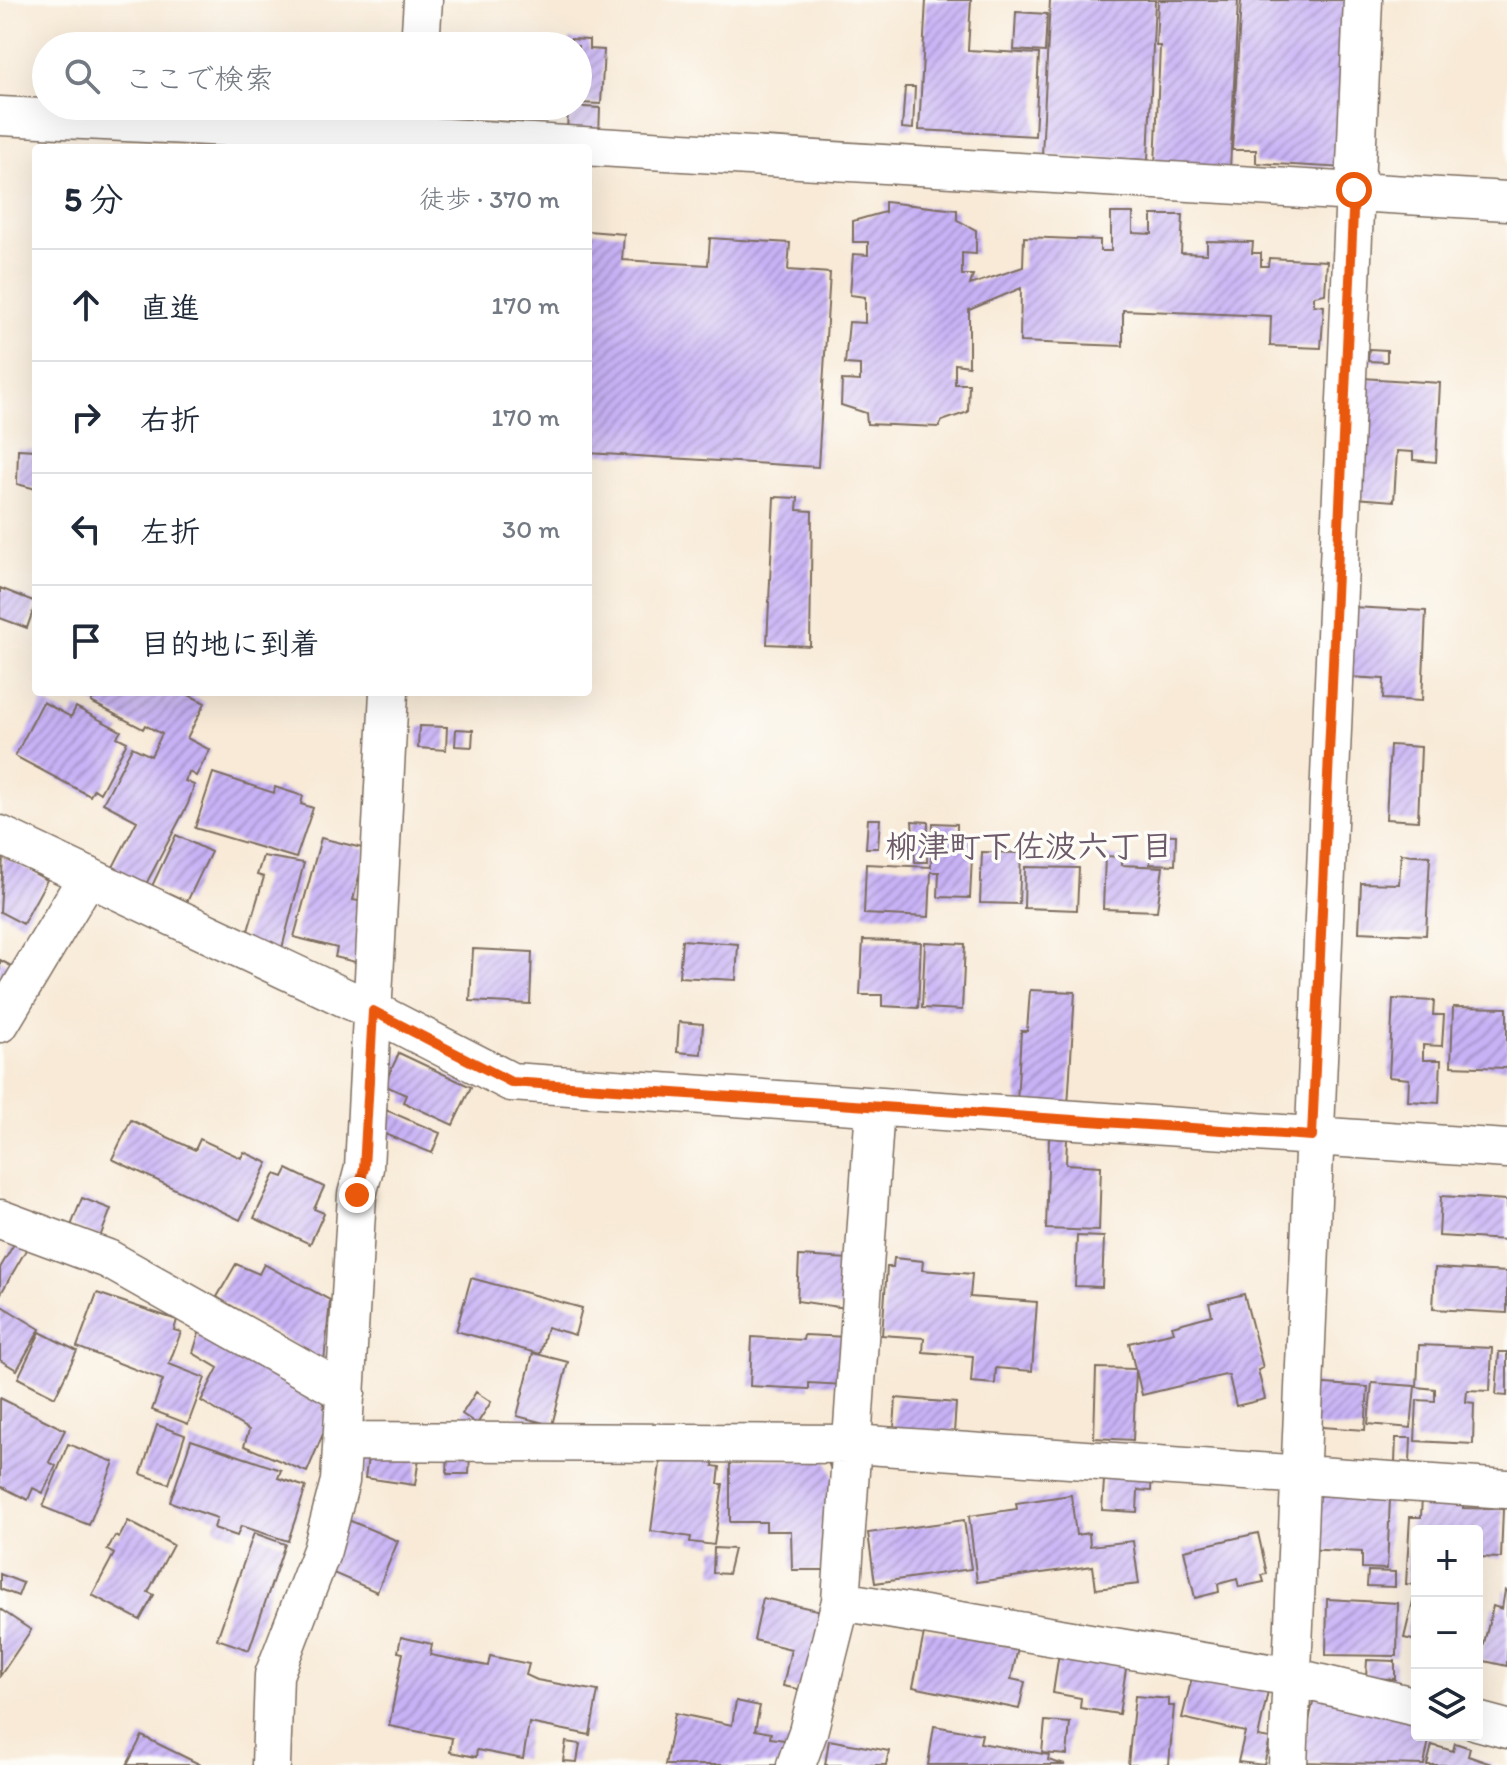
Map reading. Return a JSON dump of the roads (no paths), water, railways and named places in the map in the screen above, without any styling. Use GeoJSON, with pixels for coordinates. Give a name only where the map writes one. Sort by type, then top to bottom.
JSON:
{"type":"FeatureCollection","features":[{"type":"Feature","properties":{"kind":"street"},"geometry":{"type":"LineString","coordinates":[[421,32],[423,0]]}},
{"type":"Feature","properties":{"kind":"street"},"geometry":{"type":"LineString","coordinates":[[1288,1765],[1312,1136],[1363,0]]}},
{"type":"Feature","properties":{"kind":"street"},"geometry":{"type":"LineString","coordinates":[[0,116],[32,117]]}},
{"type":"Feature","properties":{"kind":"street"},"geometry":{"type":"LineString","coordinates":[[119,120],[415,130],[1507,201]]}},
{"type":"Feature","properties":{"kind":"street"},"geometry":{"type":"LineString","coordinates":[[271,1765],[274,1675],[322,1550],[340,1481],[373,1011],[389,696]]}},
{"type":"Feature","properties":{"kind":"street"},"geometry":{"type":"LineString","coordinates":[[0,835],[373,1011],[511,1082],[1507,1149]]}},
{"type":"Feature","properties":{"kind":"street"},"geometry":{"type":"LineString","coordinates":[[0,1023],[88,876]]}},
{"type":"Feature","properties":{"kind":"street"},"geometry":{"type":"LineString","coordinates":[[796,1765],[808,1732],[841,1601],[875,1107]]}},
{"type":"Feature","properties":{"kind":"street"},"geometry":{"type":"LineString","coordinates":[[0,1219],[108,1259],[346,1393]]}},
{"type":"Feature","properties":{"kind":"street"},"geometry":{"type":"LineString","coordinates":[[343,1441],[853,1444],[1507,1489]]}},
{"type":"Feature","properties":{"kind":"street"},"geometry":{"type":"LineString","coordinates":[[841,1601],[1292,1677],[1411,1706]]}},
{"type":"Feature","properties":{"kind":"street"},"geometry":{"type":"LineString","coordinates":[[1483,1723],[1507,1729]]}},
{"type":"Feature","properties":{"kind":"district","name":"柳津町下佐波六丁目"},"geometry":{"type":"Point","coordinates":[1029,846]}}]}
